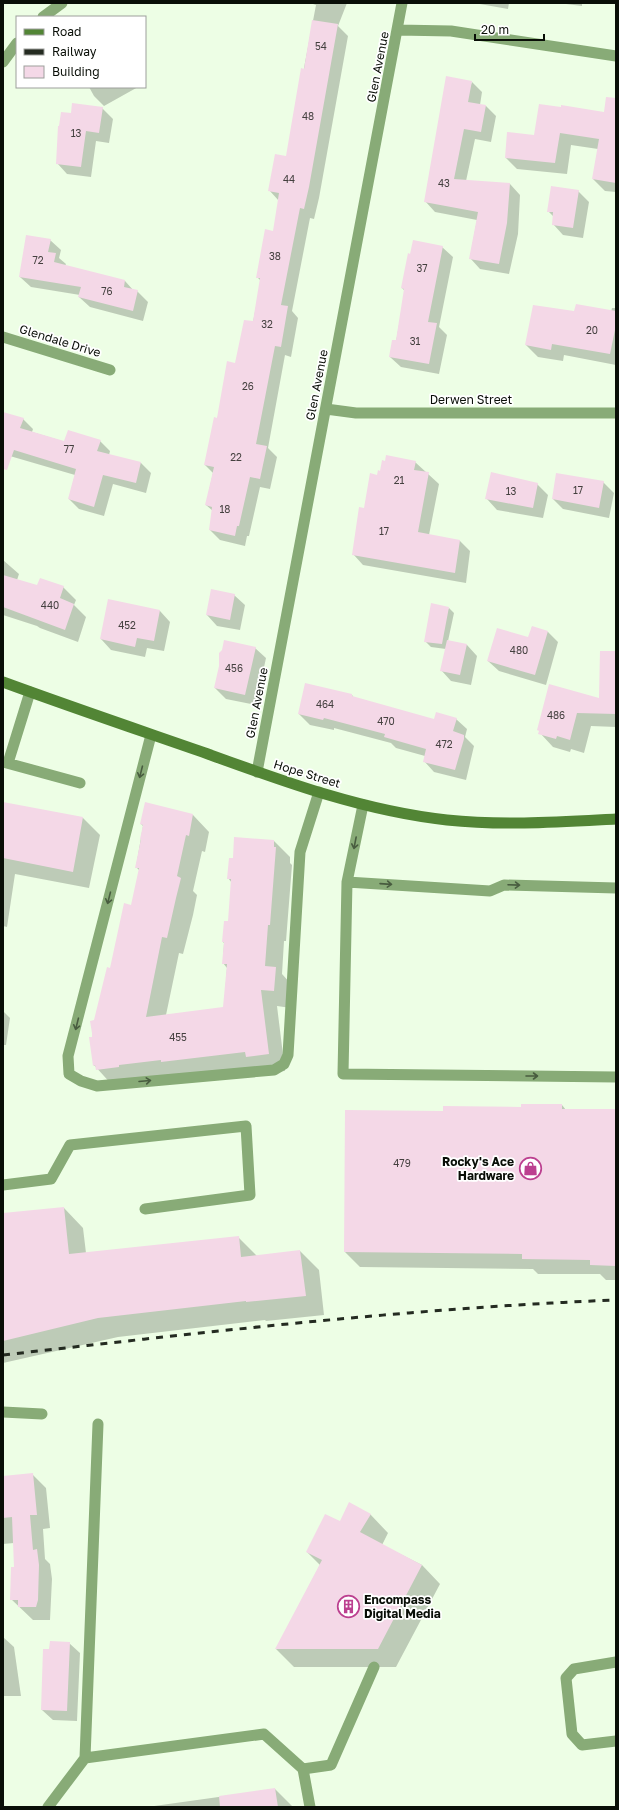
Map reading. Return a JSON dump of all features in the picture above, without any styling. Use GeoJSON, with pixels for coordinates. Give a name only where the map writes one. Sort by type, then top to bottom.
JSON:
{"type":"FeatureCollection","features":[{"type":"Feature","properties":{"kind":"main road","name":"Hope Street"},"geometry":{"type":"LineString","coordinates":[[3,682],[257,772],[363,805],[425,817],[480,823],[526,823],[616,819]]}},
{"type":"Feature","properties":{"kind":"street"},"geometry":{"type":"LineString","coordinates":[[44,16],[62,3]]}},
{"type":"Feature","properties":{"kind":"street","name":"Glen Avenue"},"geometry":{"type":"LineString","coordinates":[[257,772],[402,3]]}},
{"type":"Feature","properties":{"kind":"street"},"geometry":{"type":"LineString","coordinates":[[398,30],[450,31],[616,56]]}},
{"type":"Feature","properties":{"kind":"street"},"geometry":{"type":"LineString","coordinates":[[3,62],[16,43]]}},
{"type":"Feature","properties":{"kind":"street","name":"Glendale Drive"},"geometry":{"type":"LineString","coordinates":[[3,337],[110,370]]}},
{"type":"Feature","properties":{"kind":"street","name":"Derwen Street"},"geometry":{"type":"LineString","coordinates":[[326,409],[356,413],[616,413]]}},
{"type":"Feature","properties":{"kind":"street"},"geometry":{"type":"LineString","coordinates":[[30,692],[5,763],[80,783]]}},
{"type":"Feature","properties":{"kind":"street"},"geometry":{"type":"LineString","coordinates":[[151,734],[68,1056],[69,1074],[82,1081],[97,1086],[274,1070],[284,1064],[288,1055],[300,852],[319,792]]}},
{"type":"Feature","properties":{"kind":"street"},"geometry":{"type":"LineString","coordinates":[[363,805],[347,882],[343,1074],[616,1077]]}},
{"type":"Feature","properties":{"kind":"street"},"geometry":{"type":"LineString","coordinates":[[347,882],[490,891],[504,885],[616,888]]}},
{"type":"Feature","properties":{"kind":"street"},"geometry":{"type":"LineString","coordinates":[[3,1184],[51,1179],[70,1145],[246,1126],[250,1195],[146,1209]]}},
{"type":"Feature","properties":{"kind":"street"},"geometry":{"type":"LineString","coordinates":[[3,1412],[42,1414]]}},
{"type":"Feature","properties":{"kind":"street"},"geometry":{"type":"LineString","coordinates":[[48,1807],[85,1758],[98,1424]]}},
{"type":"Feature","properties":{"kind":"street"},"geometry":{"type":"LineString","coordinates":[[616,1662],[574,1669],[566,1678],[572,1734],[582,1745],[616,1741]]}},
{"type":"Feature","properties":{"kind":"street"},"geometry":{"type":"LineString","coordinates":[[304,1768],[331,1765],[374,1667]]}},
{"type":"Feature","properties":{"kind":"street"},"geometry":{"type":"LineString","coordinates":[[85,1758],[264,1734],[304,1768],[310,1807]]}},
{"type":"Feature","properties":{"kind":"building"},"geometry":{"type":"Polygon","coordinates":[[[312,20],[338,24],[309,187],[304,209],[300,208],[281,305],[288,306],[281,347],[275,346],[256,444],[267,446],[260,479],[250,477],[239,526],[237,526],[235,536],[209,530],[212,507],[205,505],[214,467],[204,465],[214,417],[217,418],[227,361],[235,363],[244,320],[253,321],[260,278],[256,278],[265,229],[273,231],[279,193],[268,191],[275,154],[286,156],[301,68],[304,69],[312,20]]]}},
{"type":"Feature","properties":{"kind":"building"},"geometry":{"type":"Polygon","coordinates":[[[446,76],[472,81],[468,102],[486,105],[481,132],[464,129],[454,179],[510,183],[507,223],[499,264],[469,259],[478,212],[424,202],[446,76]]]}},
{"type":"Feature","properties":{"kind":"building"},"geometry":{"type":"Polygon","coordinates":[[[606,97],[616,98],[616,183],[592,179],[599,139],[560,133],[555,163],[505,158],[507,132],[534,135],[539,104],[561,107],[561,105],[604,112],[606,97]]]}},
{"type":"Feature","properties":{"kind":"building"},"geometry":{"type":"Polygon","coordinates":[[[72,103],[103,107],[99,133],[86,131],[81,167],[56,164],[58,126],[61,112],[71,113],[72,103]]]}},
{"type":"Feature","properties":{"kind":"building"},"geometry":{"type":"Polygon","coordinates":[[[551,186],[579,190],[573,228],[552,225],[553,212],[547,212],[551,186]]]}},
{"type":"Feature","properties":{"kind":"building"},"geometry":{"type":"Polygon","coordinates":[[[26,235],[51,239],[48,252],[56,253],[54,262],[125,280],[124,287],[138,290],[133,311],[78,297],[81,287],[19,277],[26,235]]]}},
{"type":"Feature","properties":{"kind":"building"},"geometry":{"type":"Polygon","coordinates":[[[413,240],[443,246],[428,322],[437,323],[429,364],[389,357],[392,340],[396,340],[404,289],[401,288],[408,253],[410,254],[413,240]]]}},
{"type":"Feature","properties":{"kind":"building"},"geometry":{"type":"Polygon","coordinates":[[[576,304],[616,311],[616,325],[610,354],[552,344],[551,350],[525,345],[533,305],[574,311],[576,304]]]}},
{"type":"Feature","properties":{"kind":"building"},"geometry":{"type":"Polygon","coordinates":[[[3,412],[24,418],[20,428],[64,441],[68,430],[101,440],[97,451],[141,462],[136,483],[103,475],[94,507],[68,499],[76,469],[14,450],[7,470],[3,469],[3,412]]]}},
{"type":"Feature","properties":{"kind":"building"},"geometry":{"type":"Polygon","coordinates":[[[386,455],[416,461],[414,470],[429,472],[418,532],[460,540],[455,573],[352,555],[359,507],[364,508],[370,473],[377,475],[378,470],[380,471],[382,460],[385,461],[386,455]]]}},
{"type":"Feature","properties":{"kind":"building"},"geometry":{"type":"Polygon","coordinates":[[[491,472],[538,483],[533,508],[485,499],[491,472]]]}},
{"type":"Feature","properties":{"kind":"building"},"geometry":{"type":"Polygon","coordinates":[[[556,473],[604,481],[599,508],[552,499],[556,473]]]}},
{"type":"Feature","properties":{"kind":"building"},"geometry":{"type":"Polygon","coordinates":[[[3,575],[37,585],[40,578],[64,586],[60,598],[74,604],[65,630],[3,607],[3,575]]]}},
{"type":"Feature","properties":{"kind":"building"},"geometry":{"type":"Polygon","coordinates":[[[211,589],[235,594],[230,620],[206,615],[211,589]]]}},
{"type":"Feature","properties":{"kind":"building"},"geometry":{"type":"Polygon","coordinates":[[[108,599],[160,610],[154,641],[137,638],[135,647],[100,639],[108,599]]]}},
{"type":"Feature","properties":{"kind":"building"},"geometry":{"type":"Polygon","coordinates":[[[431,603],[449,607],[442,644],[424,642],[431,603]]]}},
{"type":"Feature","properties":{"kind":"building"},"geometry":{"type":"Polygon","coordinates":[[[532,626],[548,631],[535,675],[487,661],[497,628],[528,637],[532,626]]]}},
{"type":"Feature","properties":{"kind":"building"},"geometry":{"type":"Polygon","coordinates":[[[224,640],[256,647],[245,695],[214,688],[219,666],[219,653],[222,650],[224,640]]]}},
{"type":"Feature","properties":{"kind":"building"},"geometry":{"type":"Polygon","coordinates":[[[447,640],[467,644],[460,675],[440,671],[447,640]]]}},
{"type":"Feature","properties":{"kind":"building"},"geometry":{"type":"Polygon","coordinates":[[[600,651],[616,651],[616,714],[577,713],[570,740],[557,736],[556,739],[538,734],[539,731],[537,730],[549,684],[599,698],[600,651]]]}},
{"type":"Feature","properties":{"kind":"building"},"geometry":{"type":"Polygon","coordinates":[[[305,683],[352,694],[352,696],[434,719],[436,712],[457,718],[453,731],[464,735],[464,739],[455,770],[423,762],[426,749],[384,737],[385,734],[324,718],[323,720],[298,714],[305,683]]]}},
{"type":"Feature","properties":{"kind":"building"},"geometry":{"type":"Polygon","coordinates":[[[3,802],[83,817],[73,872],[3,858],[3,802]]]}},
{"type":"Feature","properties":{"kind":"building"},"geometry":{"type":"Polygon","coordinates":[[[145,802],[193,814],[189,836],[186,835],[177,876],[181,878],[167,938],[162,937],[146,1017],[223,1007],[227,964],[222,964],[224,942],[222,942],[224,921],[228,921],[231,879],[227,879],[229,858],[233,858],[234,837],[274,840],[274,847],[276,847],[270,925],[268,925],[265,966],[276,967],[274,991],[261,990],[269,1054],[246,1057],[245,1052],[161,1062],[161,1060],[119,1065],[119,1067],[96,1070],[95,1065],[93,1066],[89,1037],[92,1037],[90,1021],[94,1020],[107,967],[110,968],[124,903],[131,905],[139,868],[135,868],[143,825],[140,824],[145,802]]]}},
{"type":"Feature","properties":{"kind":"building"},"geometry":{"type":"Polygon","coordinates":[[[521,1104],[562,1104],[562,1109],[616,1109],[616,1266],[590,1265],[590,1260],[522,1259],[522,1254],[344,1252],[345,1110],[443,1111],[443,1106],[521,1107],[521,1104]]]}},
{"type":"Feature","properties":{"kind":"building"},"geometry":{"type":"Polygon","coordinates":[[[64,1207],[69,1254],[239,1236],[241,1257],[300,1250],[306,1296],[246,1301],[98,1318],[3,1341],[3,1213],[64,1207]]]}},
{"type":"Feature","properties":{"kind":"building"},"geometry":{"type":"Polygon","coordinates":[[[33,1473],[37,1515],[30,1515],[33,1550],[37,1549],[39,1565],[38,1600],[36,1607],[18,1607],[18,1600],[10,1600],[11,1567],[14,1567],[12,1517],[3,1518],[3,1476],[33,1473]]]}},
{"type":"Feature","properties":{"kind":"building","name":"Encompass Digital Media"},"geometry":{"type":"Polygon","coordinates":[[[349,1502],[371,1514],[360,1532],[422,1565],[378,1649],[275,1649],[322,1560],[306,1552],[325,1514],[340,1521],[349,1502]]]}},
{"type":"Feature","properties":{"kind":"building"},"geometry":{"type":"Polygon","coordinates":[[[50,1641],[70,1642],[67,1711],[41,1710],[43,1649],[49,1649],[50,1641]]]}},
{"type":"Feature","properties":{"kind":"building"},"geometry":{"type":"Polygon","coordinates":[[[275,1788],[278,1807],[220,1807],[219,1796],[275,1788]]]}},
{"type":"Feature","properties":{"kind":"railway"},"geometry":{"type":"LineString","coordinates":[[3,1355],[386,1315],[616,1300]]}},
{"type":"Feature","properties":{"kind":"place","name":"Rocky's Ace Hardware"},"geometry":{"type":"Point","coordinates":[530,1169]}},
{"type":"Feature","properties":{"kind":"place","name":"Encompass Digital Media"},"geometry":{"type":"Point","coordinates":[349,1607]}}]}
